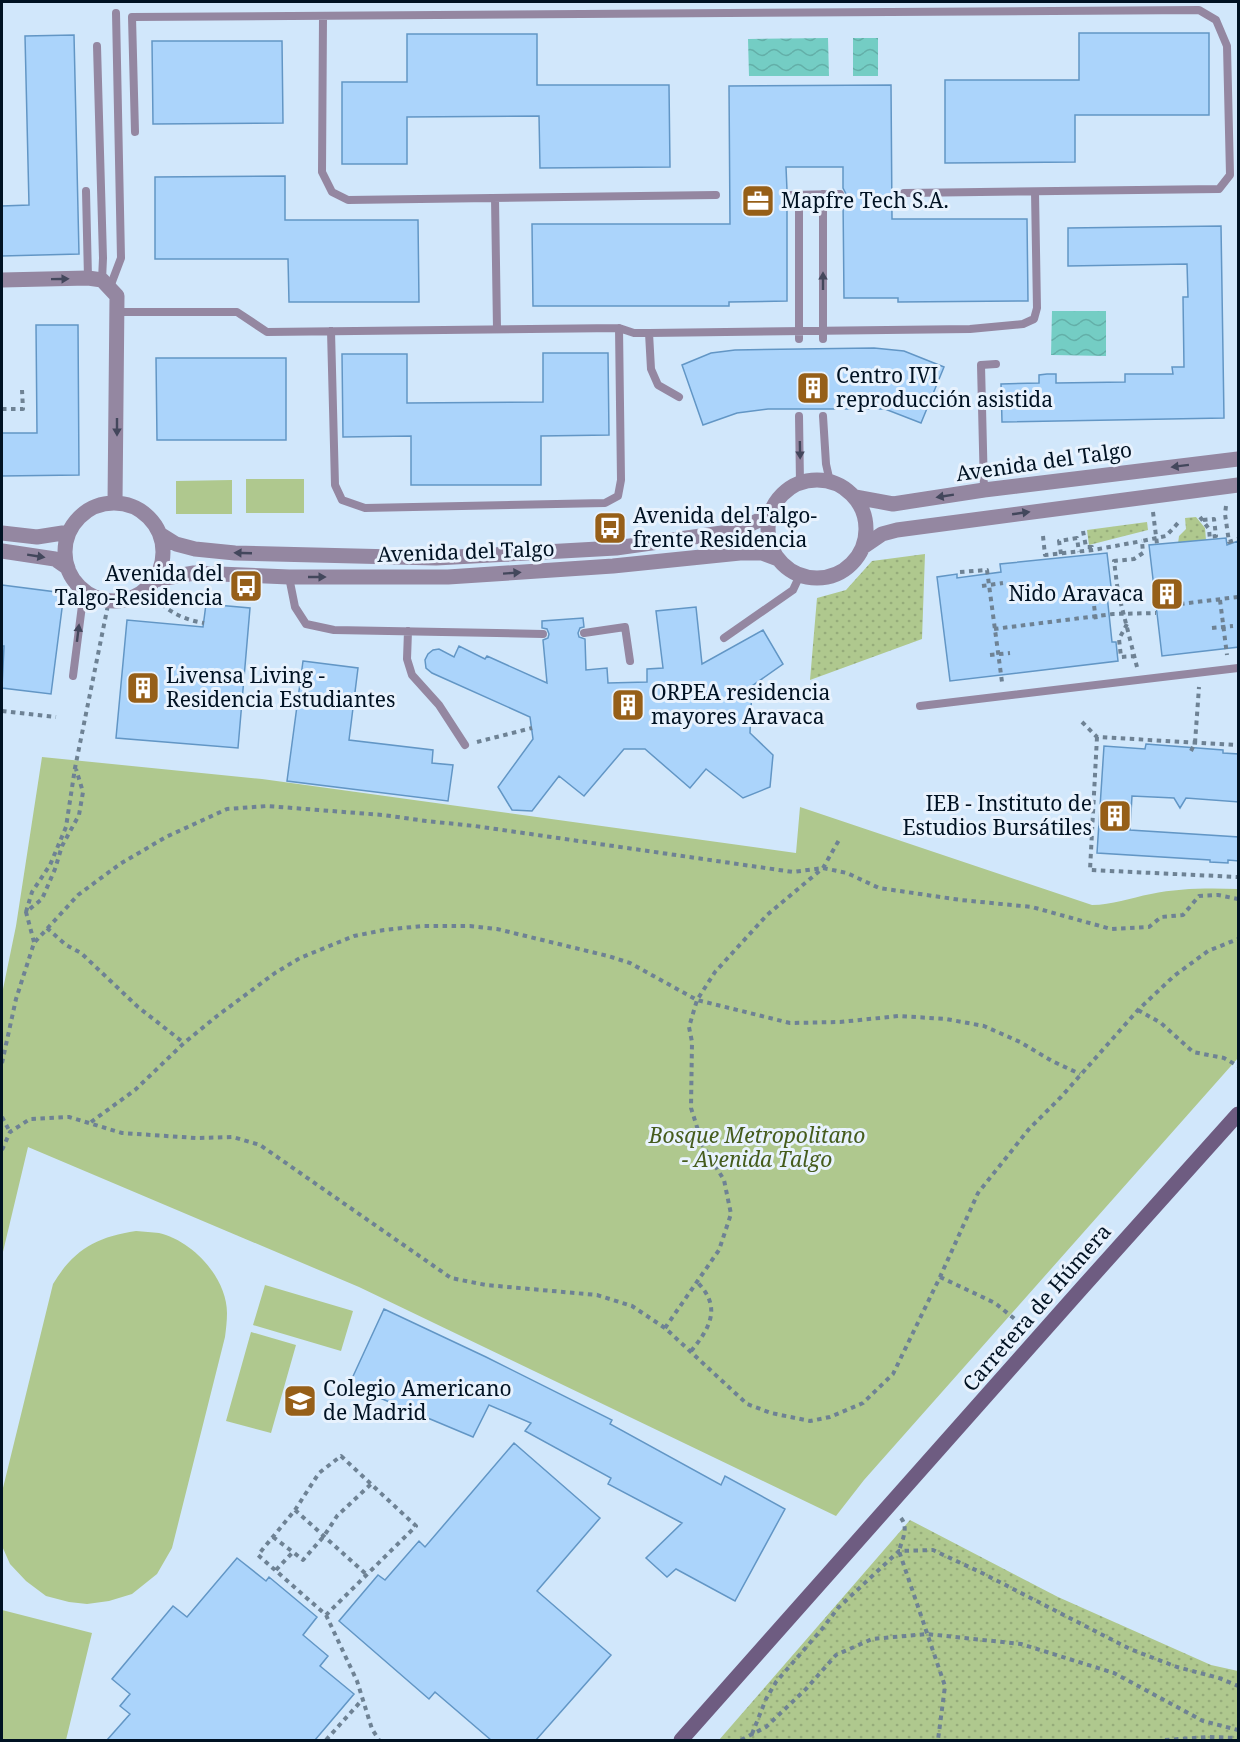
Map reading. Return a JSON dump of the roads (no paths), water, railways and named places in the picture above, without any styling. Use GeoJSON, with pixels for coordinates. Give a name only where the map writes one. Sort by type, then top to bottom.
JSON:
{"type":"FeatureCollection","features":[{"type":"Feature","properties":{"kind":"main road","name":"Carretera de Húmera"},"geometry":{"type":"LineString","coordinates":[[681,1740],[1239,1114]]}},
{"type":"Feature","properties":{"kind":"street"},"geometry":{"type":"LineString","coordinates":[[2,280],[100,282],[117,296],[115,503]]}},
{"type":"Feature","properties":{"kind":"street","name":"Avenida del Talgo"},"geometry":{"type":"LineString","coordinates":[[855,497],[893,504],[984,490],[1239,459]]}},
{"type":"Feature","properties":{"kind":"street"},"geometry":{"type":"LineString","coordinates":[[815,480],[830,482],[844,488],[855,497],[862,508],[866,521],[863,547],[855,560],[844,570],[830,576],[815,578],[800,575],[778,559],[771,545],[768,530],[770,515],[777,501],[787,490],[800,483],[815,480]]}},
{"type":"Feature","properties":{"kind":"street"},"geometry":{"type":"LineString","coordinates":[[863,547],[882,534],[897,530],[1239,485]]}},
{"type":"Feature","properties":{"kind":"street"},"geometry":{"type":"LineString","coordinates":[[115,503],[142,512],[153,522],[160,534],[163,550],[161,566],[154,580],[145,590],[122,600],[96,597],[84,590],[74,580],[65,556],[69,532],[77,520],[88,511],[101,505],[115,503]]}},
{"type":"Feature","properties":{"kind":"street","name":"Avenida del Talgo"},"geometry":{"type":"LineString","coordinates":[[160,534],[176,544],[234,553],[436,558],[616,548],[736,531],[770,515]]}},
{"type":"Feature","properties":{"kind":"street"},"geometry":{"type":"LineString","coordinates":[[2,533],[37,537],[69,532]]}},
{"type":"Feature","properties":{"kind":"street"},"geometry":{"type":"LineString","coordinates":[[2,551],[55,559],[68,568]]}},
{"type":"Feature","properties":{"kind":"street","name":"Avenida del Talgo"},"geometry":{"type":"LineString","coordinates":[[154,580],[194,573],[289,577],[448,577],[613,566],[740,553],[762,553],[778,559]]}},
{"type":"Feature","properties":{"kind":"lane"},"geometry":{"type":"LineString","coordinates":[[135,132],[132,17],[1199,10],[1216,20],[1227,46],[1230,164],[1230,176],[1219,189],[904,193]]}},
{"type":"Feature","properties":{"kind":"lane"},"geometry":{"type":"LineString","coordinates":[[100,282],[121,258],[116,13]]}},
{"type":"Feature","properties":{"kind":"lane"},"geometry":{"type":"LineString","coordinates":[[323,17],[322,172],[332,192],[348,200],[716,195]]}},
{"type":"Feature","properties":{"kind":"lane"},"geometry":{"type":"LineString","coordinates":[[97,46],[103,258],[100,282]]}},
{"type":"Feature","properties":{"kind":"lane"},"geometry":{"type":"LineString","coordinates":[[86,191],[100,282]]}},
{"type":"Feature","properties":{"kind":"lane"},"geometry":{"type":"LineString","coordinates":[[117,312],[237,312],[267,332],[619,328],[634,333],[823,335],[970,329],[1023,324],[1034,319],[1037,308],[1035,192]]}},
{"type":"Feature","properties":{"kind":"lane"},"geometry":{"type":"LineString","coordinates":[[799,335],[795,194],[840,194]]}},
{"type":"Feature","properties":{"kind":"lane"},"geometry":{"type":"LineString","coordinates":[[823,335],[824,194]]}},
{"type":"Feature","properties":{"kind":"lane"},"geometry":{"type":"LineString","coordinates":[[495,198],[498,329]]}},
{"type":"Feature","properties":{"kind":"lane"},"geometry":{"type":"LineString","coordinates":[[331,331],[335,485],[342,500],[365,508],[605,503],[618,496],[621,480],[619,328]]}},
{"type":"Feature","properties":{"kind":"lane"},"geometry":{"type":"LineString","coordinates":[[649,333],[651,369],[654,377],[658,385],[679,397]]}},
{"type":"Feature","properties":{"kind":"lane"},"geometry":{"type":"LineString","coordinates":[[984,490],[981,365],[996,364]]}},
{"type":"Feature","properties":{"kind":"lane"},"geometry":{"type":"LineString","coordinates":[[799,416],[800,483]]}},
{"type":"Feature","properties":{"kind":"lane"},"geometry":{"type":"LineString","coordinates":[[823,416],[826,464],[830,482]]}},
{"type":"Feature","properties":{"kind":"lane"},"geometry":{"type":"LineString","coordinates":[[724,638],[793,590],[800,575]]}},
{"type":"Feature","properties":{"kind":"lane"},"geometry":{"type":"LineString","coordinates":[[289,577],[294,607],[306,624],[334,630],[543,634]]}},
{"type":"Feature","properties":{"kind":"lane"},"geometry":{"type":"LineString","coordinates":[[73,676],[84,590]]}},
{"type":"Feature","properties":{"kind":"lane"},"geometry":{"type":"LineString","coordinates":[[584,633],[625,627],[630,661]]}},
{"type":"Feature","properties":{"kind":"lane"},"geometry":{"type":"LineString","coordinates":[[408,631],[407,659],[412,675],[439,705],[465,745]]}},
{"type":"Feature","properties":{"kind":"lane"},"geometry":{"type":"LineString","coordinates":[[920,706],[1234,669]]}},
{"type":"Feature","properties":{"kind":"water"},"geometry":{"type":"Polygon","coordinates":[[[828,38],[829,76],[749,76],[748,39],[828,38]]]}},
{"type":"Feature","properties":{"kind":"water"},"geometry":{"type":"Polygon","coordinates":[[[853,38],[878,38],[878,76],[853,76],[853,38]]]}},
{"type":"Feature","properties":{"kind":"water"},"geometry":{"type":"Polygon","coordinates":[[[1052,311],[1106,311],[1106,356],[1051,355],[1052,311]]]}},
{"type":"Feature","properties":{"kind":"place","name":"Mapfre Tech S.A."},"geometry":{"type":"Point","coordinates":[758,201]}},
{"type":"Feature","properties":{"kind":"place","name":"Centro IVI reproducción asistida"},"geometry":{"type":"Point","coordinates":[813,388]}},
{"type":"Feature","properties":{"kind":"place","name":"Avenida del Talgo- frente Residencia"},"geometry":{"type":"Point","coordinates":[610,528]}},
{"type":"Feature","properties":{"kind":"place","name":"Avenida del Talgo-Residencia"},"geometry":{"type":"Point","coordinates":[246,586]}},
{"type":"Feature","properties":{"kind":"place","name":"Nido Aravaca"},"geometry":{"type":"Point","coordinates":[1167,594]}},
{"type":"Feature","properties":{"kind":"place","name":"Livensa Living - Residencia Estudiantes"},"geometry":{"type":"Point","coordinates":[143,688]}},
{"type":"Feature","properties":{"kind":"place","name":"ORPEA residencia mayores Aravaca"},"geometry":{"type":"Point","coordinates":[628,705]}},
{"type":"Feature","properties":{"kind":"place","name":"IEB - Instituto de Estudios Bursátiles"},"geometry":{"type":"Point","coordinates":[1115,816]}},
{"type":"Feature","properties":{"kind":"place","name":"Colegio Americano de Madrid"},"geometry":{"type":"Point","coordinates":[300,1401]}},
{"type":"Feature","properties":{"kind":"park label","name":"Bosque Metropolitano - Avenida Talgo"},"geometry":{"type":"Point","coordinates":[757,1148]}}]}
